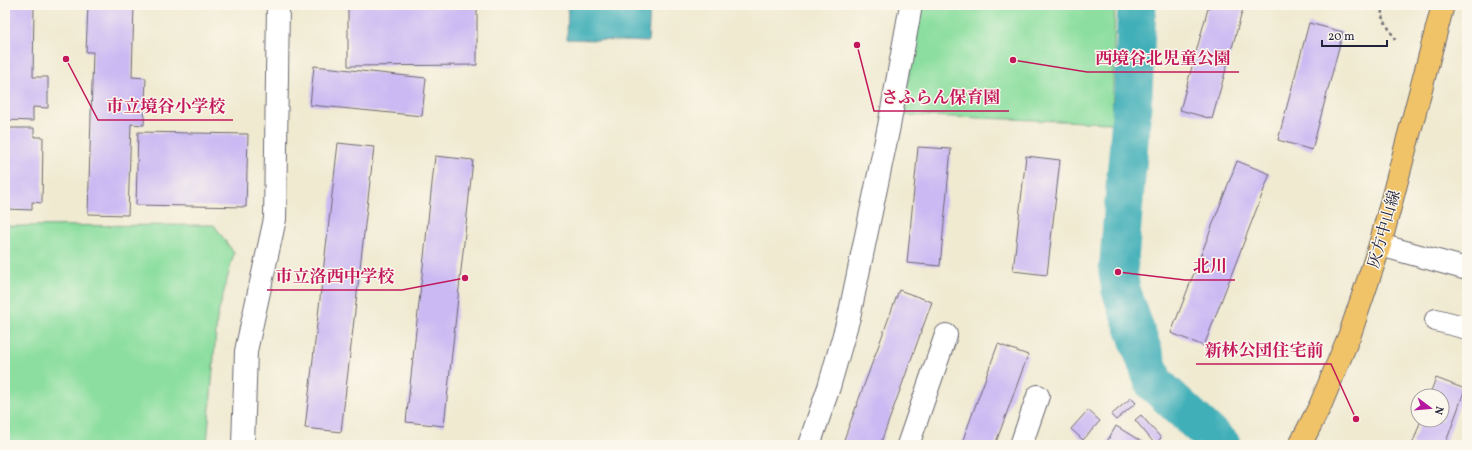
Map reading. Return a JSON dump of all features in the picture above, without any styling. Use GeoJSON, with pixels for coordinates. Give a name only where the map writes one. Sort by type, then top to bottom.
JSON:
{"type":"FeatureCollection","features":[{"type":"Feature","properties":{"kind":"main road","name":"灰方中山線"},"geometry":{"type":"LineString","coordinates":[[1300,445],[1320,406],[1350,334],[1380,245],[1443,5]]}},
{"type":"Feature","properties":{"kind":"street"},"geometry":{"type":"LineString","coordinates":[[243,445],[246,351],[275,219],[278,5]]}},
{"type":"Feature","properties":{"kind":"street"},"geometry":{"type":"LineString","coordinates":[[809,445],[829,388],[849,317],[911,5]]}},
{"type":"Feature","properties":{"kind":"street"},"geometry":{"type":"LineString","coordinates":[[1380,245],[1467,269]]}},
{"type":"Feature","properties":{"kind":"street"},"geometry":{"type":"LineString","coordinates":[[1436,320],[1467,328]]}},
{"type":"Feature","properties":{"kind":"street"},"geometry":{"type":"LineString","coordinates":[[908,445],[946,335]]}},
{"type":"Feature","properties":{"kind":"street"},"geometry":{"type":"LineString","coordinates":[[1021,445],[1038,396]]}},
{"type":"Feature","properties":{"kind":"path"},"geometry":{"type":"LineString","coordinates":[[1384,5],[1381,15],[1396,41]]}},
{"type":"Feature","properties":{"kind":"path"},"geometry":{"type":"LineString","coordinates":[[1464,445],[1467,438]]}},
{"type":"Feature","properties":{"kind":"green space"},"geometry":{"type":"Polygon","coordinates":[[[921,5],[1115,5],[1112,123],[902,115],[921,5]]]}},
{"type":"Feature","properties":{"kind":"green space"},"geometry":{"type":"Polygon","coordinates":[[[214,225],[234,253],[217,318],[207,445],[5,445],[5,226],[214,225]]]}},
{"type":"Feature","properties":{"kind":"water"},"geometry":{"type":"Polygon","coordinates":[[[568,5],[650,5],[648,42],[567,39],[568,5]]]}},
{"type":"Feature","properties":{"kind":"building"},"geometry":{"type":"Polygon","coordinates":[[[5,5],[34,5],[33,77],[48,77],[48,108],[33,107],[33,121],[5,120],[5,5]]]}},
{"type":"Feature","properties":{"kind":"building"},"geometry":{"type":"Polygon","coordinates":[[[88,5],[134,5],[132,77],[146,78],[144,125],[131,124],[128,215],[88,214],[93,52],[86,52],[88,5]]]}},
{"type":"Feature","properties":{"kind":"building"},"geometry":{"type":"Polygon","coordinates":[[[348,5],[477,5],[477,65],[348,66],[348,5]]]}},
{"type":"Feature","properties":{"kind":"building"},"geometry":{"type":"Polygon","coordinates":[[[1209,5],[1244,5],[1212,119],[1180,110],[1209,5]]]}},
{"type":"Feature","properties":{"kind":"building"},"geometry":{"type":"Polygon","coordinates":[[[1309,23],[1343,32],[1312,150],[1278,140],[1309,23]]]}},
{"type":"Feature","properties":{"kind":"building"},"geometry":{"type":"Polygon","coordinates":[[[314,66],[426,78],[422,116],[310,105],[314,66]]]}},
{"type":"Feature","properties":{"kind":"building"},"geometry":{"type":"Polygon","coordinates":[[[5,128],[34,128],[34,137],[43,137],[42,203],[32,202],[32,210],[5,209],[5,128]]]}},
{"type":"Feature","properties":{"kind":"building"},"geometry":{"type":"Polygon","coordinates":[[[138,132],[248,134],[246,207],[136,205],[138,132]]]}},
{"type":"Feature","properties":{"kind":"building"},"geometry":{"type":"Polygon","coordinates":[[[338,143],[374,147],[341,432],[305,428],[338,143]]]}},
{"type":"Feature","properties":{"kind":"building"},"geometry":{"type":"Polygon","coordinates":[[[918,147],[951,149],[940,266],[907,263],[918,147]]]}},
{"type":"Feature","properties":{"kind":"building"},"geometry":{"type":"Polygon","coordinates":[[[435,156],[473,160],[444,426],[406,422],[435,156]]]}},
{"type":"Feature","properties":{"kind":"building"},"geometry":{"type":"Polygon","coordinates":[[[1026,156],[1060,160],[1047,275],[1013,271],[1026,156]]]}},
{"type":"Feature","properties":{"kind":"building"},"geometry":{"type":"Polygon","coordinates":[[[1237,161],[1270,174],[1204,346],[1171,333],[1237,161]]]}},
{"type":"Feature","properties":{"kind":"building"},"geometry":{"type":"Polygon","coordinates":[[[899,290],[932,302],[880,445],[842,445],[899,290]]]}},
{"type":"Feature","properties":{"kind":"building"},"geometry":{"type":"Polygon","coordinates":[[[998,344],[1028,355],[995,445],[961,445],[998,344]]]}},
{"type":"Feature","properties":{"kind":"building"},"geometry":{"type":"Polygon","coordinates":[[[1436,378],[1465,389],[1445,445],[1412,445],[1418,428],[1450,428],[1450,388],[1432,388],[1436,378]]]}},
{"type":"Feature","properties":{"kind":"building"},"geometry":{"type":"Polygon","coordinates":[[[1131,398],[1136,403],[1116,420],[1111,415],[1131,398]]]}},
{"type":"Feature","properties":{"kind":"building"},"geometry":{"type":"Polygon","coordinates":[[[1088,410],[1100,421],[1083,440],[1071,429],[1088,410]]]}},
{"type":"Feature","properties":{"kind":"building"},"geometry":{"type":"Polygon","coordinates":[[[1141,415],[1161,438],[1155,444],[1135,420],[1141,415]]]}},
{"type":"Feature","properties":{"kind":"building"},"geometry":{"type":"Polygon","coordinates":[[[1116,426],[1147,445],[1105,445],[1116,426]]]}},
{"type":"Feature","properties":{"kind":"waterway"},"geometry":{"type":"LineString","coordinates":[[1137,5],[1133,94],[1118,272],[1121,290],[1154,383],[1221,445]]}},
{"type":"Feature","properties":{"kind":"place","name":"さふらん保育園"},"geometry":{"type":"Point","coordinates":[857,45]}},
{"type":"Feature","properties":{"kind":"place","name":"市立境谷小学校"},"geometry":{"type":"Point","coordinates":[66,59]}},
{"type":"Feature","properties":{"kind":"place","name":"西境谷北児童公園"},"geometry":{"type":"Point","coordinates":[1013,60]}},
{"type":"Feature","properties":{"kind":"place","name":"北川"},"geometry":{"type":"Point","coordinates":[1118,272]}},
{"type":"Feature","properties":{"kind":"place","name":"市立洛西中学校"},"geometry":{"type":"Point","coordinates":[465,278]}},
{"type":"Feature","properties":{"kind":"place","name":"新林公団住宅前"},"geometry":{"type":"Point","coordinates":[1356,419]}}]}
